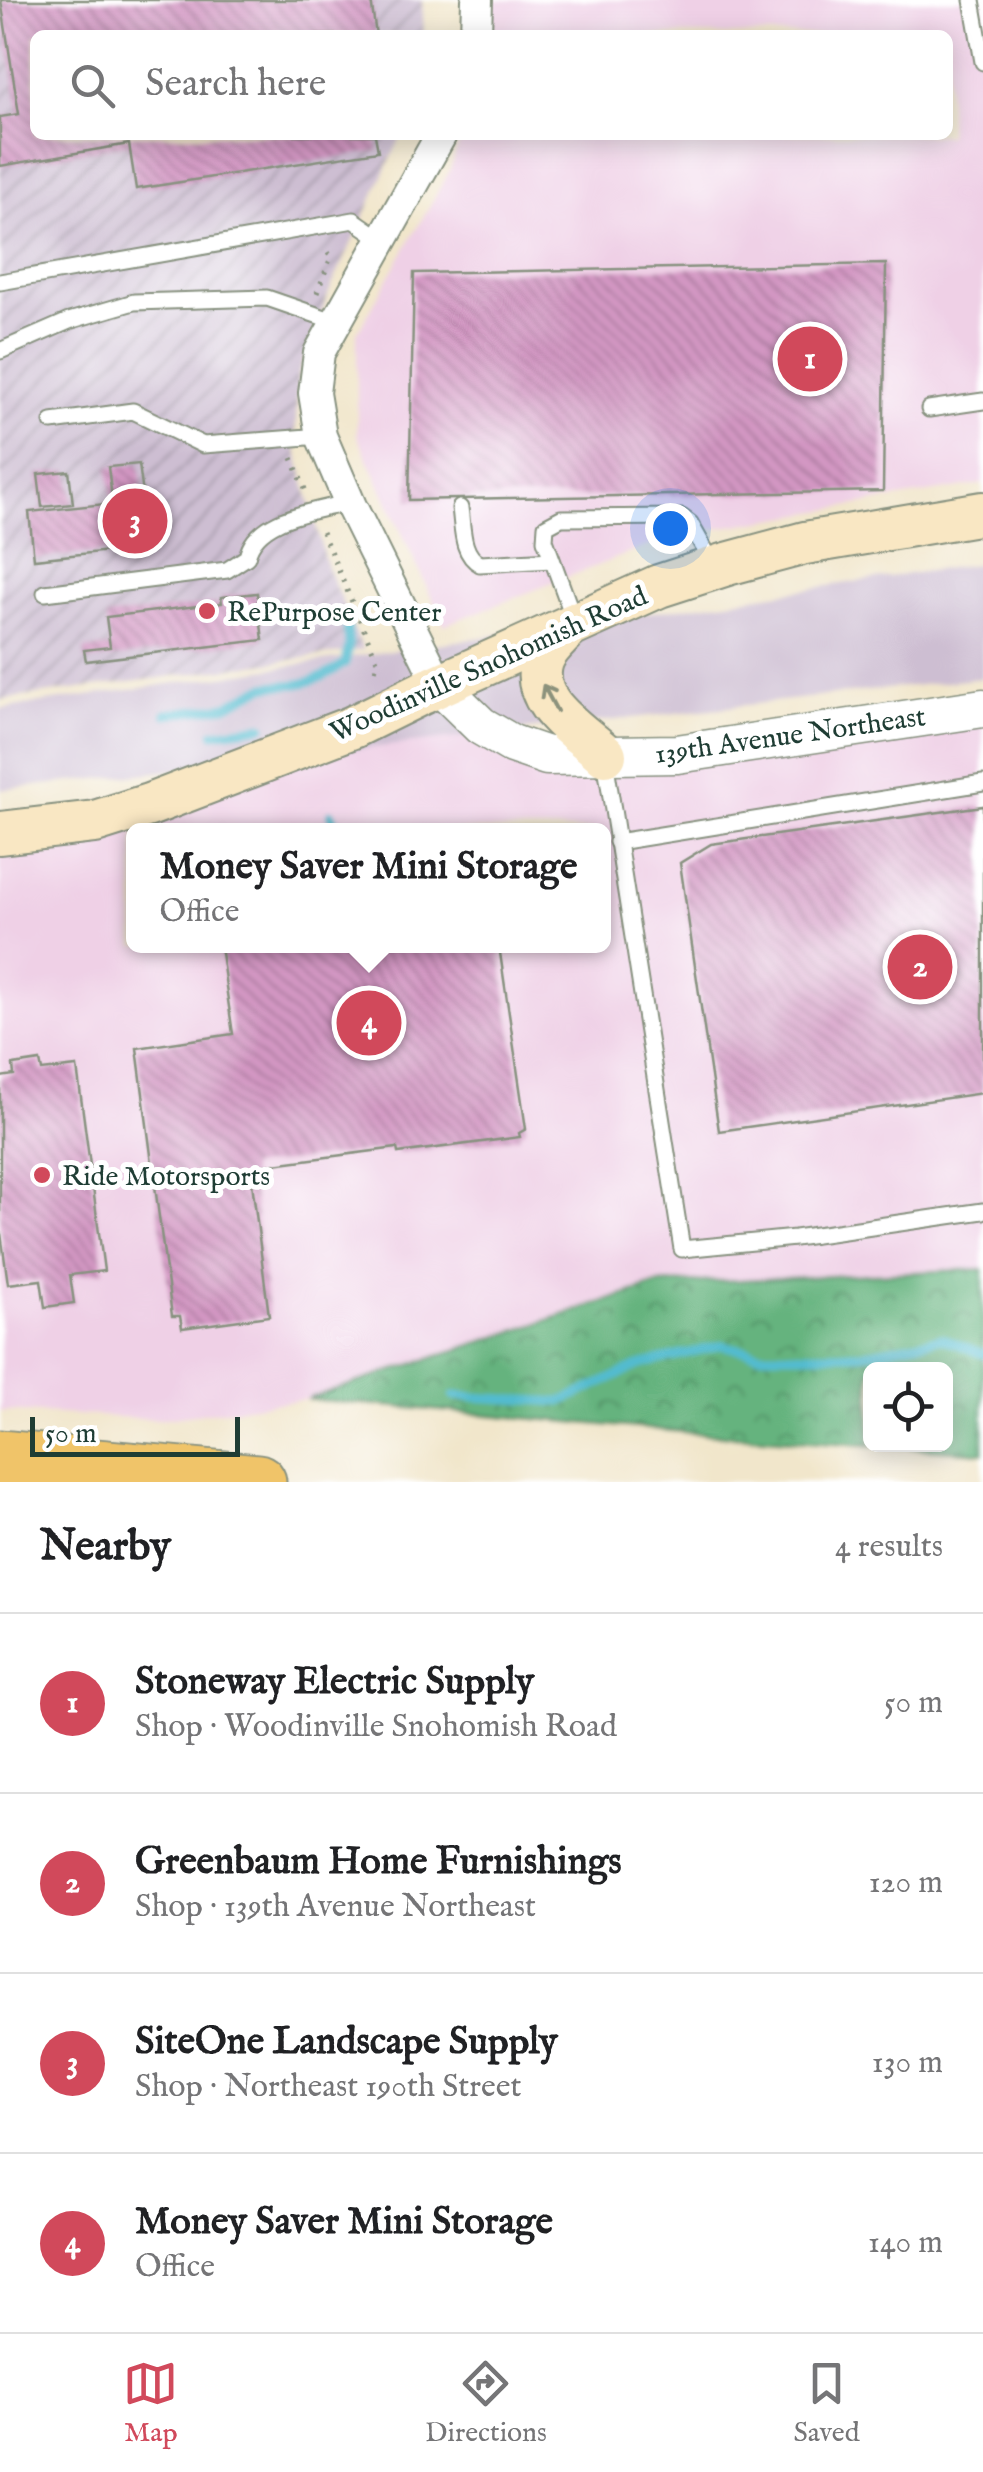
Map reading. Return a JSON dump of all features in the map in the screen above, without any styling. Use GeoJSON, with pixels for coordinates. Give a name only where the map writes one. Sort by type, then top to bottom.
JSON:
{"type":"FeatureCollection","features":[{"type":"Feature","properties":{"kind":"highway"},"geometry":{"type":"LineString","coordinates":[[0,1458],[258,1482]]}},
{"type":"Feature","properties":{"kind":"main road","name":"Woodinville Snohomish Road"},"geometry":{"type":"LineString","coordinates":[[0,833],[95,822],[149,805],[353,728],[659,586],[716,567],[804,543],[983,512]]}},
{"type":"Feature","properties":{"kind":"main road"},"geometry":{"type":"LineString","coordinates":[[572,627],[542,660],[544,696],[566,722],[605,755]]}},
{"type":"Feature","properties":{"kind":"street"},"geometry":{"type":"LineString","coordinates":[[476,30],[478,0]]}},
{"type":"Feature","properties":{"kind":"street"},"geometry":{"type":"LineString","coordinates":[[439,140],[334,321],[319,353],[314,393],[321,436],[440,686]]}},
{"type":"Feature","properties":{"kind":"street","name":"139th Avenue Northeast"},"geometry":{"type":"LineString","coordinates":[[440,686],[480,726],[512,744],[546,756],[676,754],[983,708]]}},
{"type":"Feature","properties":{"kind":"lane"},"geometry":{"type":"LineString","coordinates":[[972,0],[983,62]]}},
{"type":"Feature","properties":{"kind":"lane"},"geometry":{"type":"LineString","coordinates":[[0,282],[354,220],[383,240]]}},
{"type":"Feature","properties":{"kind":"lane"},"geometry":{"type":"LineString","coordinates":[[0,351],[69,321],[134,302],[267,298],[334,321]]}},
{"type":"Feature","properties":{"kind":"lane"},"geometry":{"type":"LineString","coordinates":[[930,409],[983,400]]}},
{"type":"Feature","properties":{"kind":"lane"},"geometry":{"type":"LineString","coordinates":[[52,422],[133,412],[203,445],[321,436]]}},
{"type":"Feature","properties":{"kind":"lane"},"geometry":{"type":"LineString","coordinates":[[44,593],[227,570],[246,557],[249,544],[278,520],[350,502]]}},
{"type":"Feature","properties":{"kind":"lane"},"geometry":{"type":"LineString","coordinates":[[460,508],[471,559],[480,564],[552,560]]}},
{"type":"Feature","properties":{"kind":"lane"},"geometry":{"type":"LineString","coordinates":[[572,627],[544,540],[546,526],[561,518],[682,517],[690,523],[716,567]]}},
{"type":"Feature","properties":{"kind":"lane"},"geometry":{"type":"LineString","coordinates":[[605,755],[682,1249],[794,1238],[983,1210]]}},
{"type":"Feature","properties":{"kind":"lane"},"geometry":{"type":"LineString","coordinates":[[617,842],[983,783]]}},
{"type":"Feature","properties":{"kind":"shaded area"},"geometry":{"type":"Polygon","coordinates":[[[0,0],[422,0],[424,30],[30,30],[30,140],[400,140],[329,292],[298,374],[295,443],[326,565],[363,650],[0,700],[0,0]]]}},
{"type":"Feature","properties":{"kind":"shaded area"},"geometry":{"type":"Polygon","coordinates":[[[487,0],[983,0],[983,484],[676,535],[444,625],[357,435],[357,333],[449,172],[460,140],[953,140],[953,30],[485,30],[487,0]]]}},
{"type":"Feature","properties":{"kind":"shaded area"},"geometry":{"type":"Polygon","coordinates":[[[983,563],[983,678],[0,790],[0,709],[983,563]]]}},
{"type":"Feature","properties":{"kind":"shaded area"},"geometry":{"type":"Polygon","coordinates":[[[983,708],[983,1269],[658,1284],[307,1399],[158,1419],[0,1411],[0,831],[353,727],[481,726],[605,755],[983,708]]]}},
{"type":"Feature","properties":{"kind":"green space"},"geometry":{"type":"Polygon","coordinates":[[[983,1269],[983,1453],[953,1451],[953,1362],[863,1362],[863,1445],[307,1399],[658,1284],[983,1269]]]}},
{"type":"Feature","properties":{"kind":"building"},"geometry":{"type":"Polygon","coordinates":[[[1,0],[371,0],[375,30],[30,30],[30,140],[376,140],[378,151],[136,189],[129,144],[0,166],[0,117],[19,114],[1,0]]]}},
{"type":"Feature","properties":{"kind":"building"},"geometry":{"type":"Polygon","coordinates":[[[886,264],[883,491],[409,500],[414,273],[886,264]]]}},
{"type":"Feature","properties":{"kind":"building"},"geometry":{"type":"Polygon","coordinates":[[[139,464],[143,495],[112,498],[108,467],[139,464]]]}},
{"type":"Feature","properties":{"kind":"building"},"geometry":{"type":"Polygon","coordinates":[[[69,471],[73,504],[42,507],[38,474],[69,471]]]}},
{"type":"Feature","properties":{"kind":"building"},"geometry":{"type":"Polygon","coordinates":[[[142,500],[147,547],[34,559],[29,512],[142,500]]]}},
{"type":"Feature","properties":{"kind":"building"},"geometry":{"type":"Polygon","coordinates":[[[257,593],[263,640],[86,661],[84,650],[110,647],[106,617],[222,603],[221,597],[257,593]]]}},
{"type":"Feature","properties":{"kind":"building"},"geometry":{"type":"Polygon","coordinates":[[[983,806],[983,1093],[719,1131],[680,863],[711,844],[983,806]]]}},
{"type":"Feature","properties":{"kind":"building"},"geometry":{"type":"Polygon","coordinates":[[[221,953],[500,953],[526,1129],[519,1133],[520,1137],[250,1167],[269,1316],[182,1328],[180,1316],[172,1316],[137,1048],[233,1034],[221,953]]]}},
{"type":"Feature","properties":{"kind":"building"},"geometry":{"type":"Polygon","coordinates":[[[40,1061],[42,1071],[77,1067],[104,1271],[70,1275],[74,1303],[45,1307],[41,1280],[8,1284],[0,1226],[0,1077],[14,1075],[13,1065],[40,1061]]]}},
{"type":"Feature","properties":{"kind":"waterway"},"geometry":{"type":"LineString","coordinates":[[259,690],[312,681],[340,667],[345,663],[349,646],[347,625]]}},
{"type":"Feature","properties":{"kind":"waterway"},"geometry":{"type":"LineString","coordinates":[[166,714],[226,706],[259,689]]}},
{"type":"Feature","properties":{"kind":"waterway"},"geometry":{"type":"LineString","coordinates":[[214,733],[263,726]]}},
{"type":"Feature","properties":{"kind":"waterway"},"geometry":{"type":"LineString","coordinates":[[331,814],[336,823]]}},
{"type":"Feature","properties":{"kind":"waterway"},"geometry":{"type":"LineString","coordinates":[[454,1396],[561,1402],[640,1365],[722,1345],[760,1354],[862,1354],[942,1338],[983,1354]]}},
{"type":"Feature","properties":{"kind":"place","name":"Stoneway Electric Supply"},"geometry":{"type":"Point","coordinates":[810,359]}},
{"type":"Feature","properties":{"kind":"place","name":"SiteOne Landscape Supply"},"geometry":{"type":"Point","coordinates":[135,521]}},
{"type":"Feature","properties":{"kind":"place","name":"RePurpose Center"},"geometry":{"type":"Point","coordinates":[207,611]}},
{"type":"Feature","properties":{"kind":"place","name":"Greenbaum Home Furnishings"},"geometry":{"type":"Point","coordinates":[920,967]}},
{"type":"Feature","properties":{"kind":"place","name":"Money Saver Mini Storage"},"geometry":{"type":"Point","coordinates":[369,1023]}},
{"type":"Feature","properties":{"kind":"place","name":"Ride Motorsports"},"geometry":{"type":"Point","coordinates":[42,1175]}}]}
